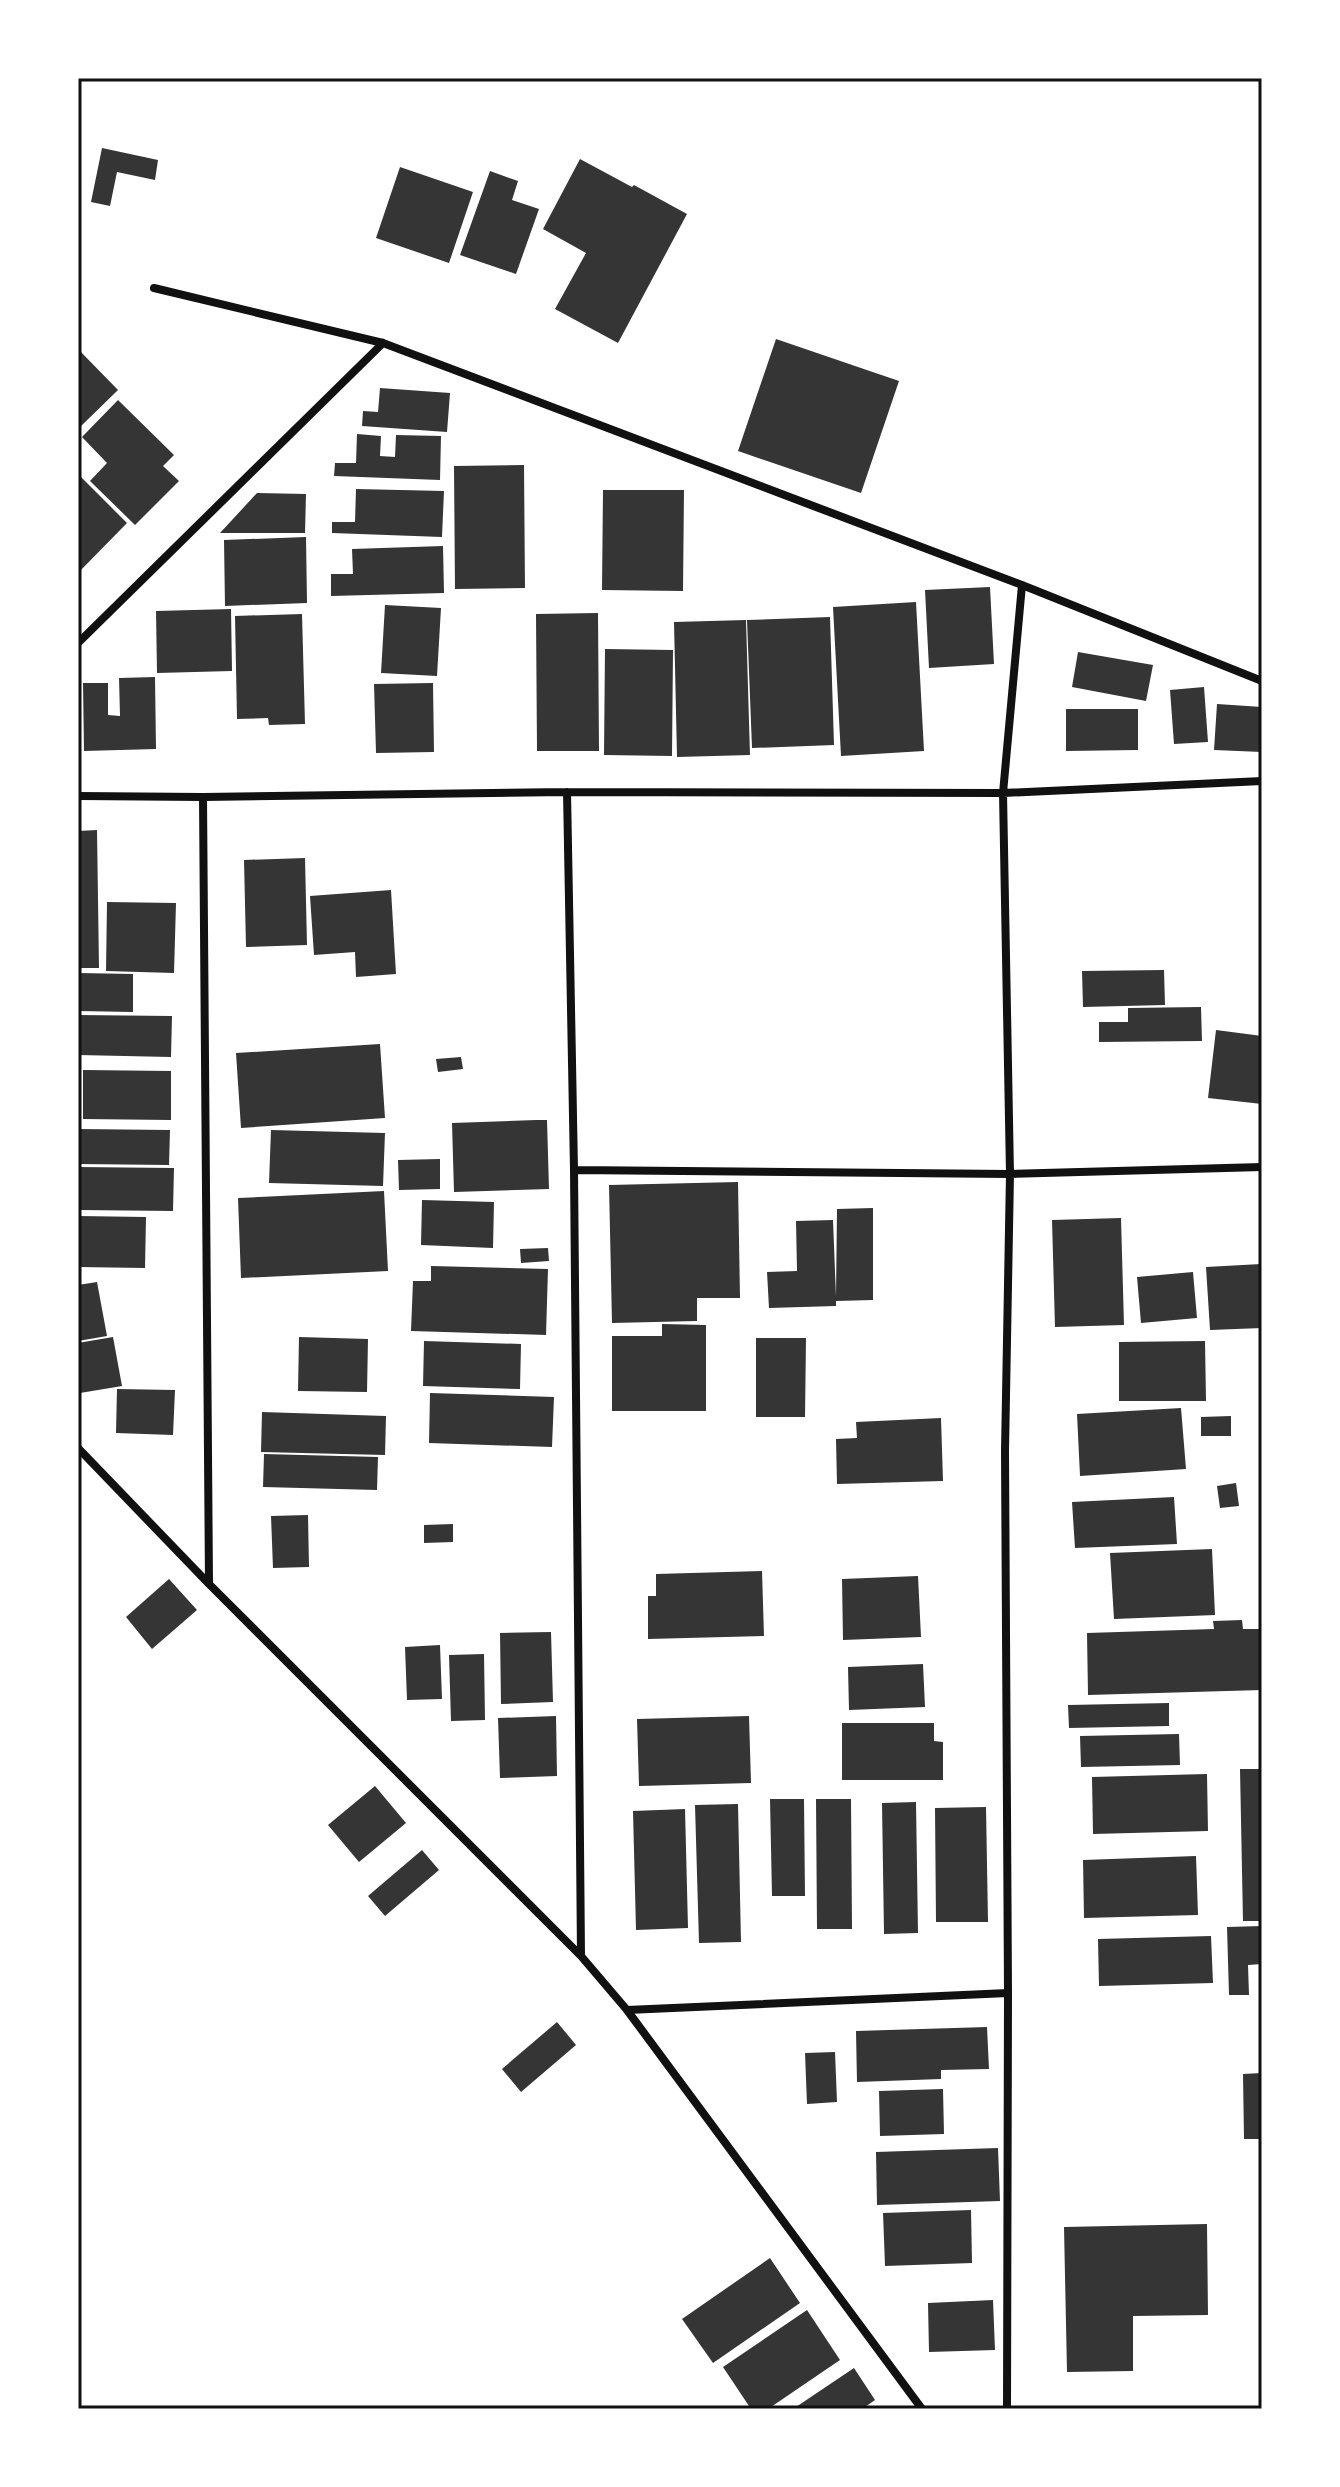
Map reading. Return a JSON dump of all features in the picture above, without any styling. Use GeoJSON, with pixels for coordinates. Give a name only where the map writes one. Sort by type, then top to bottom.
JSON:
{"type":"FeatureCollection","features":[{"type":"Feature","properties":{"kind":"street"},"geometry":{"type":"LineString","coordinates":[[154,288],[383,343],[1022,585],[1262,681]]}},
{"type":"Feature","properties":{"kind":"street"},"geometry":{"type":"LineString","coordinates":[[78,643],[383,343]]}},
{"type":"Feature","properties":{"kind":"street"},"geometry":{"type":"LineString","coordinates":[[1007,2409],[1005,1451],[1010,1174],[1003,793],[1022,585]]}},
{"type":"Feature","properties":{"kind":"street"},"geometry":{"type":"LineString","coordinates":[[78,796],[567,792],[1003,793],[1262,781]]}},
{"type":"Feature","properties":{"kind":"street"},"geometry":{"type":"LineString","coordinates":[[567,792],[574,1170],[581,1956]]}},
{"type":"Feature","properties":{"kind":"street"},"geometry":{"type":"LineString","coordinates":[[203,797],[209,1584]]}},
{"type":"Feature","properties":{"kind":"street"},"geometry":{"type":"LineString","coordinates":[[574,1170],[1010,1174],[1262,1167]]}},
{"type":"Feature","properties":{"kind":"street"},"geometry":{"type":"LineString","coordinates":[[78,1448],[209,1584],[581,1956],[627,2010],[922,2409]]}},
{"type":"Feature","properties":{"kind":"street"},"geometry":{"type":"LineString","coordinates":[[627,2010],[1008,1993]]}},
{"type":"Feature","properties":{"kind":"building"},"geometry":{"type":"Polygon","coordinates":[[[102,148],[158,160],[155,180],[117,172],[110,206],[91,202],[102,148]]]}},
{"type":"Feature","properties":{"kind":"building"},"geometry":{"type":"Polygon","coordinates":[[[580,159],[687,214],[618,343],[555,309],[586,253],[543,229],[580,159]]]}},
{"type":"Feature","properties":{"kind":"building"},"geometry":{"type":"Polygon","coordinates":[[[400,167],[473,192],[449,263],[376,238],[400,167]]]}},
{"type":"Feature","properties":{"kind":"building"},"geometry":{"type":"Polygon","coordinates":[[[490,171],[518,181],[512,200],[539,209],[516,274],[460,255],[490,171]]]}},
{"type":"Feature","properties":{"kind":"building"},"geometry":{"type":"Polygon","coordinates":[[[776,339],[899,381],[861,493],[738,451],[776,339]]]}},
{"type":"Feature","properties":{"kind":"building"},"geometry":{"type":"Polygon","coordinates":[[[78,349],[118,390],[78,429],[78,349]]]}},
{"type":"Feature","properties":{"kind":"building"},"geometry":{"type":"Polygon","coordinates":[[[380,388],[450,393],[447,432],[362,426],[363,411],[378,412],[380,388]]]}},
{"type":"Feature","properties":{"kind":"building"},"geometry":{"type":"Polygon","coordinates":[[[118,400],[174,455],[163,466],[179,481],[135,525],[90,481],[107,463],[82,437],[118,400]]]}},
{"type":"Feature","properties":{"kind":"building"},"geometry":{"type":"Polygon","coordinates":[[[357,434],[381,436],[380,456],[395,457],[396,435],[441,436],[440,480],[334,476],[335,463],[356,463],[357,434]]]}},
{"type":"Feature","properties":{"kind":"building"},"geometry":{"type":"Polygon","coordinates":[[[524,465],[525,588],[455,589],[454,466],[524,465]]]}},
{"type":"Feature","properties":{"kind":"building"},"geometry":{"type":"Polygon","coordinates":[[[78,474],[127,523],[78,573],[78,474]]]}},
{"type":"Feature","properties":{"kind":"building"},"geometry":{"type":"Polygon","coordinates":[[[356,489],[444,491],[442,537],[332,533],[332,522],[355,522],[356,489]]]}},
{"type":"Feature","properties":{"kind":"building"},"geometry":{"type":"Polygon","coordinates":[[[603,490],[684,490],[683,591],[602,590],[603,490]]]}},
{"type":"Feature","properties":{"kind":"building"},"geometry":{"type":"Polygon","coordinates":[[[257,493],[306,494],[305,533],[220,533],[257,493]]]}},
{"type":"Feature","properties":{"kind":"building"},"geometry":{"type":"Polygon","coordinates":[[[306,537],[307,603],[225,606],[224,540],[306,537]]]}},
{"type":"Feature","properties":{"kind":"building"},"geometry":{"type":"Polygon","coordinates":[[[443,546],[444,593],[331,596],[331,574],[353,574],[352,549],[443,546]]]}},
{"type":"Feature","properties":{"kind":"building"},"geometry":{"type":"Polygon","coordinates":[[[990,587],[994,664],[929,668],[925,590],[990,587]]]}},
{"type":"Feature","properties":{"kind":"building"},"geometry":{"type":"Polygon","coordinates":[[[916,602],[924,751],[841,756],[833,607],[916,602]]]}},
{"type":"Feature","properties":{"kind":"building"},"geometry":{"type":"Polygon","coordinates":[[[385,605],[441,608],[437,676],[381,673],[385,605]]]}},
{"type":"Feature","properties":{"kind":"building"},"geometry":{"type":"Polygon","coordinates":[[[231,609],[232,671],[157,673],[156,611],[231,609]]]}},
{"type":"Feature","properties":{"kind":"building"},"geometry":{"type":"Polygon","coordinates":[[[598,613],[599,751],[537,751],[536,614],[598,613]]]}},
{"type":"Feature","properties":{"kind":"building"},"geometry":{"type":"Polygon","coordinates":[[[302,614],[305,724],[269,725],[268,718],[237,719],[235,616],[302,614]]]}},
{"type":"Feature","properties":{"kind":"building"},"geometry":{"type":"Polygon","coordinates":[[[830,617],[834,745],[752,748],[747,620],[830,617]]]}},
{"type":"Feature","properties":{"kind":"building"},"geometry":{"type":"Polygon","coordinates":[[[746,620],[750,755],[677,757],[674,622],[746,620]]]}},
{"type":"Feature","properties":{"kind":"building"},"geometry":{"type":"Polygon","coordinates":[[[605,649],[673,650],[672,756],[604,755],[605,649]]]}},
{"type":"Feature","properties":{"kind":"building"},"geometry":{"type":"Polygon","coordinates":[[[1078,652],[1153,665],[1146,701],[1072,687],[1078,652]]]}},
{"type":"Feature","properties":{"kind":"building"},"geometry":{"type":"Polygon","coordinates":[[[155,677],[156,749],[84,751],[83,683],[108,683],[108,715],[120,716],[119,678],[155,677]]]}},
{"type":"Feature","properties":{"kind":"building"},"geometry":{"type":"Polygon","coordinates":[[[433,683],[434,752],[376,753],[374,684],[433,683]]]}},
{"type":"Feature","properties":{"kind":"building"},"geometry":{"type":"Polygon","coordinates":[[[1204,687],[1208,742],[1174,744],[1170,690],[1204,687]]]}},
{"type":"Feature","properties":{"kind":"building"},"geometry":{"type":"Polygon","coordinates":[[[1217,704],[1262,707],[1262,752],[1214,750],[1217,704]]]}},
{"type":"Feature","properties":{"kind":"building"},"geometry":{"type":"Polygon","coordinates":[[[1066,709],[1138,709],[1138,750],[1066,751],[1066,709]]]}},
{"type":"Feature","properties":{"kind":"building"},"geometry":{"type":"Polygon","coordinates":[[[97,830],[99,968],[78,968],[78,831],[97,830]]]}},
{"type":"Feature","properties":{"kind":"building"},"geometry":{"type":"Polygon","coordinates":[[[305,858],[307,945],[246,947],[244,860],[305,858]]]}},
{"type":"Feature","properties":{"kind":"building"},"geometry":{"type":"Polygon","coordinates":[[[391,890],[396,974],[356,977],[355,952],[314,955],[310,896],[391,890]]]}},
{"type":"Feature","properties":{"kind":"building"},"geometry":{"type":"Polygon","coordinates":[[[107,902],[176,903],[174,973],[106,971],[107,902]]]}},
{"type":"Feature","properties":{"kind":"building"},"geometry":{"type":"Polygon","coordinates":[[[1164,970],[1165,1005],[1083,1007],[1082,971],[1164,970]]]}},
{"type":"Feature","properties":{"kind":"building"},"geometry":{"type":"Polygon","coordinates":[[[78,973],[133,974],[133,1012],[78,1011],[78,973]]]}},
{"type":"Feature","properties":{"kind":"building"},"geometry":{"type":"Polygon","coordinates":[[[1201,1007],[1202,1041],[1099,1042],[1099,1022],[1128,1022],[1128,1008],[1201,1007]]]}},
{"type":"Feature","properties":{"kind":"building"},"geometry":{"type":"Polygon","coordinates":[[[78,1015],[172,1016],[171,1057],[78,1055],[78,1015]]]}},
{"type":"Feature","properties":{"kind":"building"},"geometry":{"type":"Polygon","coordinates":[[[1216,1030],[1262,1036],[1262,1104],[1208,1098],[1216,1030]]]}},
{"type":"Feature","properties":{"kind":"building"},"geometry":{"type":"Polygon","coordinates":[[[380,1044],[385,1118],[241,1128],[236,1053],[380,1044]]]}},
{"type":"Feature","properties":{"kind":"building"},"geometry":{"type":"Polygon","coordinates":[[[461,1057],[463,1069],[438,1072],[436,1059],[461,1057]]]}},
{"type":"Feature","properties":{"kind":"building"},"geometry":{"type":"Polygon","coordinates":[[[83,1070],[171,1071],[171,1120],[83,1119],[83,1070]]]}},
{"type":"Feature","properties":{"kind":"building"},"geometry":{"type":"Polygon","coordinates":[[[547,1120],[549,1189],[454,1192],[452,1123],[547,1120]]]}},
{"type":"Feature","properties":{"kind":"building"},"geometry":{"type":"Polygon","coordinates":[[[78,1129],[170,1130],[169,1165],[78,1164],[78,1129]]]}},
{"type":"Feature","properties":{"kind":"building"},"geometry":{"type":"Polygon","coordinates":[[[271,1130],[385,1133],[383,1186],[269,1183],[271,1130]]]}},
{"type":"Feature","properties":{"kind":"building"},"geometry":{"type":"Polygon","coordinates":[[[440,1159],[440,1189],[399,1190],[398,1160],[440,1159]]]}},
{"type":"Feature","properties":{"kind":"building"},"geometry":{"type":"Polygon","coordinates":[[[78,1167],[174,1168],[173,1211],[78,1210],[78,1167]]]}},
{"type":"Feature","properties":{"kind":"building"},"geometry":{"type":"Polygon","coordinates":[[[738,1182],[740,1298],[697,1298],[697,1321],[612,1323],[609,1185],[738,1182]]]}},
{"type":"Feature","properties":{"kind":"building"},"geometry":{"type":"Polygon","coordinates":[[[384,1191],[388,1271],[241,1278],[238,1198],[384,1191]]]}},
{"type":"Feature","properties":{"kind":"building"},"geometry":{"type":"Polygon","coordinates":[[[422,1200],[494,1202],[493,1248],[421,1245],[422,1200]]]}},
{"type":"Feature","properties":{"kind":"building"},"geometry":{"type":"Polygon","coordinates":[[[873,1208],[873,1300],[836,1301],[836,1306],[769,1308],[767,1272],[797,1271],[796,1221],[833,1220],[836,1297],[837,1209],[873,1208]]]}},
{"type":"Feature","properties":{"kind":"building"},"geometry":{"type":"Polygon","coordinates":[[[78,1216],[146,1217],[145,1268],[78,1267],[78,1216]]]}},
{"type":"Feature","properties":{"kind":"building"},"geometry":{"type":"Polygon","coordinates":[[[1121,1218],[1124,1325],[1055,1327],[1052,1220],[1121,1218]]]}},
{"type":"Feature","properties":{"kind":"building"},"geometry":{"type":"Polygon","coordinates":[[[548,1248],[549,1261],[521,1263],[520,1249],[548,1248]]]}},
{"type":"Feature","properties":{"kind":"building"},"geometry":{"type":"Polygon","coordinates":[[[1261,1264],[1262,1328],[1210,1330],[1206,1267],[1261,1264]]]}},
{"type":"Feature","properties":{"kind":"building"},"geometry":{"type":"Polygon","coordinates":[[[431,1266],[548,1269],[546,1335],[411,1331],[413,1281],[431,1281],[431,1266]]]}},
{"type":"Feature","properties":{"kind":"building"},"geometry":{"type":"Polygon","coordinates":[[[1193,1272],[1197,1318],[1141,1323],[1137,1277],[1193,1272]]]}},
{"type":"Feature","properties":{"kind":"building"},"geometry":{"type":"Polygon","coordinates":[[[97,1282],[107,1336],[78,1341],[78,1285],[97,1282]]]}},
{"type":"Feature","properties":{"kind":"building"},"geometry":{"type":"Polygon","coordinates":[[[662,1324],[706,1325],[706,1411],[612,1411],[612,1336],[662,1336],[662,1324]]]}},
{"type":"Feature","properties":{"kind":"building"},"geometry":{"type":"Polygon","coordinates":[[[113,1337],[122,1386],[80,1393],[78,1343],[113,1337]]]}},
{"type":"Feature","properties":{"kind":"building"},"geometry":{"type":"Polygon","coordinates":[[[299,1337],[368,1339],[367,1392],[298,1391],[299,1337]]]}},
{"type":"Feature","properties":{"kind":"building"},"geometry":{"type":"Polygon","coordinates":[[[756,1338],[806,1338],[805,1417],[756,1417],[756,1338]]]}},
{"type":"Feature","properties":{"kind":"building"},"geometry":{"type":"Polygon","coordinates":[[[424,1341],[521,1344],[520,1389],[423,1386],[424,1341]]]}},
{"type":"Feature","properties":{"kind":"building"},"geometry":{"type":"Polygon","coordinates":[[[1205,1341],[1206,1401],[1119,1401],[1119,1342],[1205,1341]]]}},
{"type":"Feature","properties":{"kind":"building"},"geometry":{"type":"Polygon","coordinates":[[[117,1389],[175,1390],[173,1435],[116,1433],[117,1389]]]}},
{"type":"Feature","properties":{"kind":"building"},"geometry":{"type":"Polygon","coordinates":[[[430,1393],[554,1397],[552,1447],[429,1443],[430,1393]]]}},
{"type":"Feature","properties":{"kind":"building"},"geometry":{"type":"Polygon","coordinates":[[[1181,1408],[1186,1469],[1080,1476],[1077,1414],[1181,1408]]]}},
{"type":"Feature","properties":{"kind":"building"},"geometry":{"type":"Polygon","coordinates":[[[262,1412],[386,1416],[385,1455],[261,1452],[262,1412]]]}},
{"type":"Feature","properties":{"kind":"building"},"geometry":{"type":"Polygon","coordinates":[[[1231,1416],[1231,1436],[1201,1436],[1201,1417],[1231,1416]]]}},
{"type":"Feature","properties":{"kind":"building"},"geometry":{"type":"Polygon","coordinates":[[[941,1418],[943,1481],[837,1484],[836,1439],[857,1438],[856,1422],[941,1418]]]}},
{"type":"Feature","properties":{"kind":"building"},"geometry":{"type":"Polygon","coordinates":[[[264,1454],[378,1457],[377,1490],[263,1487],[264,1454]]]}},
{"type":"Feature","properties":{"kind":"building"},"geometry":{"type":"Polygon","coordinates":[[[1236,1483],[1239,1506],[1220,1508],[1217,1486],[1236,1483]]]}},
{"type":"Feature","properties":{"kind":"building"},"geometry":{"type":"Polygon","coordinates":[[[1174,1497],[1177,1544],[1075,1548],[1072,1502],[1174,1497]]]}},
{"type":"Feature","properties":{"kind":"building"},"geometry":{"type":"Polygon","coordinates":[[[308,1515],[309,1567],[273,1568],[271,1516],[308,1515]]]}},
{"type":"Feature","properties":{"kind":"building"},"geometry":{"type":"Polygon","coordinates":[[[453,1524],[453,1542],[424,1543],[424,1525],[453,1524]]]}},
{"type":"Feature","properties":{"kind":"building"},"geometry":{"type":"Polygon","coordinates":[[[1212,1549],[1215,1615],[1114,1619],[1110,1553],[1212,1549]]]}},
{"type":"Feature","properties":{"kind":"building"},"geometry":{"type":"Polygon","coordinates":[[[762,1571],[764,1636],[648,1639],[648,1596],[656,1596],[656,1574],[762,1571]]]}},
{"type":"Feature","properties":{"kind":"building"},"geometry":{"type":"Polygon","coordinates":[[[918,1576],[921,1637],[843,1640],[842,1579],[918,1576]]]}},
{"type":"Feature","properties":{"kind":"building"},"geometry":{"type":"Polygon","coordinates":[[[169,1579],[197,1610],[152,1649],[126,1617],[169,1579]]]}},
{"type":"Feature","properties":{"kind":"building"},"geometry":{"type":"Polygon","coordinates":[[[1242,1620],[1243,1629],[1262,1629],[1262,1690],[1088,1695],[1087,1633],[1214,1629],[1213,1621],[1242,1620]]]}},
{"type":"Feature","properties":{"kind":"building"},"geometry":{"type":"Polygon","coordinates":[[[551,1632],[553,1702],[501,1704],[500,1633],[551,1632]]]}},
{"type":"Feature","properties":{"kind":"building"},"geometry":{"type":"Polygon","coordinates":[[[440,1645],[442,1699],[407,1700],[405,1647],[440,1645]]]}},
{"type":"Feature","properties":{"kind":"building"},"geometry":{"type":"Polygon","coordinates":[[[484,1654],[485,1720],[451,1721],[449,1655],[484,1654]]]}},
{"type":"Feature","properties":{"kind":"building"},"geometry":{"type":"Polygon","coordinates":[[[923,1664],[925,1707],[849,1710],[848,1667],[923,1664]]]}},
{"type":"Feature","properties":{"kind":"building"},"geometry":{"type":"Polygon","coordinates":[[[1169,1703],[1169,1726],[1069,1728],[1068,1705],[1169,1703]]]}},
{"type":"Feature","properties":{"kind":"building"},"geometry":{"type":"Polygon","coordinates":[[[556,1716],[557,1776],[500,1778],[498,1718],[556,1716]]]}},
{"type":"Feature","properties":{"kind":"building"},"geometry":{"type":"Polygon","coordinates":[[[749,1716],[751,1783],[639,1786],[637,1719],[749,1716]]]}},
{"type":"Feature","properties":{"kind":"building"},"geometry":{"type":"Polygon","coordinates":[[[842,1723],[934,1723],[934,1741],[943,1742],[943,1780],[842,1780],[842,1723]]]}},
{"type":"Feature","properties":{"kind":"building"},"geometry":{"type":"Polygon","coordinates":[[[1179,1734],[1180,1765],[1081,1767],[1080,1736],[1179,1734]]]}},
{"type":"Feature","properties":{"kind":"building"},"geometry":{"type":"Polygon","coordinates":[[[1240,1769],[1262,1769],[1262,1921],[1243,1921],[1240,1769]]]}},
{"type":"Feature","properties":{"kind":"building"},"geometry":{"type":"Polygon","coordinates":[[[1207,1774],[1208,1831],[1093,1834],[1092,1777],[1207,1774]]]}},
{"type":"Feature","properties":{"kind":"building"},"geometry":{"type":"Polygon","coordinates":[[[375,1786],[406,1823],[359,1862],[328,1825],[375,1786]]]}},
{"type":"Feature","properties":{"kind":"building"},"geometry":{"type":"Polygon","coordinates":[[[770,1799],[804,1799],[805,1896],[772,1896],[770,1799]]]}},
{"type":"Feature","properties":{"kind":"building"},"geometry":{"type":"Polygon","coordinates":[[[816,1799],[851,1799],[852,1929],[817,1929],[816,1799]]]}},
{"type":"Feature","properties":{"kind":"building"},"geometry":{"type":"Polygon","coordinates":[[[916,1802],[918,1933],[884,1934],[882,1803],[916,1802]]]}},
{"type":"Feature","properties":{"kind":"building"},"geometry":{"type":"Polygon","coordinates":[[[738,1804],[741,1942],[699,1943],[695,1805],[738,1804]]]}},
{"type":"Feature","properties":{"kind":"building"},"geometry":{"type":"Polygon","coordinates":[[[986,1807],[988,1922],[936,1922],[935,1808],[986,1807]]]}},
{"type":"Feature","properties":{"kind":"building"},"geometry":{"type":"Polygon","coordinates":[[[685,1809],[688,1928],[636,1930],[633,1811],[685,1809]]]}},
{"type":"Feature","properties":{"kind":"building"},"geometry":{"type":"Polygon","coordinates":[[[422,1850],[439,1870],[385,1916],[368,1896],[422,1850]]]}},
{"type":"Feature","properties":{"kind":"building"},"geometry":{"type":"Polygon","coordinates":[[[1196,1856],[1198,1915],[1084,1918],[1083,1860],[1196,1856]]]}},
{"type":"Feature","properties":{"kind":"building"},"geometry":{"type":"Polygon","coordinates":[[[1262,1926],[1262,1964],[1248,1965],[1249,1995],[1229,1995],[1227,1927],[1262,1926]]]}},
{"type":"Feature","properties":{"kind":"building"},"geometry":{"type":"Polygon","coordinates":[[[1211,1936],[1213,1983],[1099,1986],[1098,1939],[1211,1936]]]}},
{"type":"Feature","properties":{"kind":"building"},"geometry":{"type":"Polygon","coordinates":[[[557,2022],[576,2045],[521,2092],[502,2069],[557,2022]]]}},
{"type":"Feature","properties":{"kind":"building"},"geometry":{"type":"Polygon","coordinates":[[[987,2027],[989,2069],[941,2070],[941,2079],[857,2082],[856,2031],[987,2027]]]}},
{"type":"Feature","properties":{"kind":"building"},"geometry":{"type":"Polygon","coordinates":[[[835,2052],[837,2102],[807,2104],[805,2053],[835,2052]]]}},
{"type":"Feature","properties":{"kind":"building"},"geometry":{"type":"Polygon","coordinates":[[[1262,2073],[1262,2139],[1244,2139],[1243,2074],[1262,2073]]]}},
{"type":"Feature","properties":{"kind":"building"},"geometry":{"type":"Polygon","coordinates":[[[943,2089],[944,2134],[880,2136],[879,2091],[943,2089]]]}},
{"type":"Feature","properties":{"kind":"building"},"geometry":{"type":"Polygon","coordinates":[[[998,2148],[1000,2201],[877,2205],[876,2152],[998,2148]]]}},
{"type":"Feature","properties":{"kind":"building"},"geometry":{"type":"Polygon","coordinates":[[[971,2210],[972,2263],[885,2266],[883,2213],[971,2210]]]}},
{"type":"Feature","properties":{"kind":"building"},"geometry":{"type":"Polygon","coordinates":[[[1207,2224],[1208,2315],[1133,2316],[1133,2371],[1067,2372],[1064,2227],[1207,2224]]]}},
{"type":"Feature","properties":{"kind":"building"},"geometry":{"type":"Polygon","coordinates":[[[770,2258],[800,2303],[713,2363],[682,2319],[770,2258]]]}},
{"type":"Feature","properties":{"kind":"building"},"geometry":{"type":"Polygon","coordinates":[[[993,2300],[995,2350],[929,2352],[928,2303],[993,2300]]]}},
{"type":"Feature","properties":{"kind":"building"},"geometry":{"type":"Polygon","coordinates":[[[807,2310],[840,2360],[768,2409],[751,2409],[723,2367],[807,2310]]]}},
{"type":"Feature","properties":{"kind":"building"},"geometry":{"type":"Polygon","coordinates":[[[854,2368],[875,2400],[862,2409],[793,2409],[854,2368]]]}}]}
